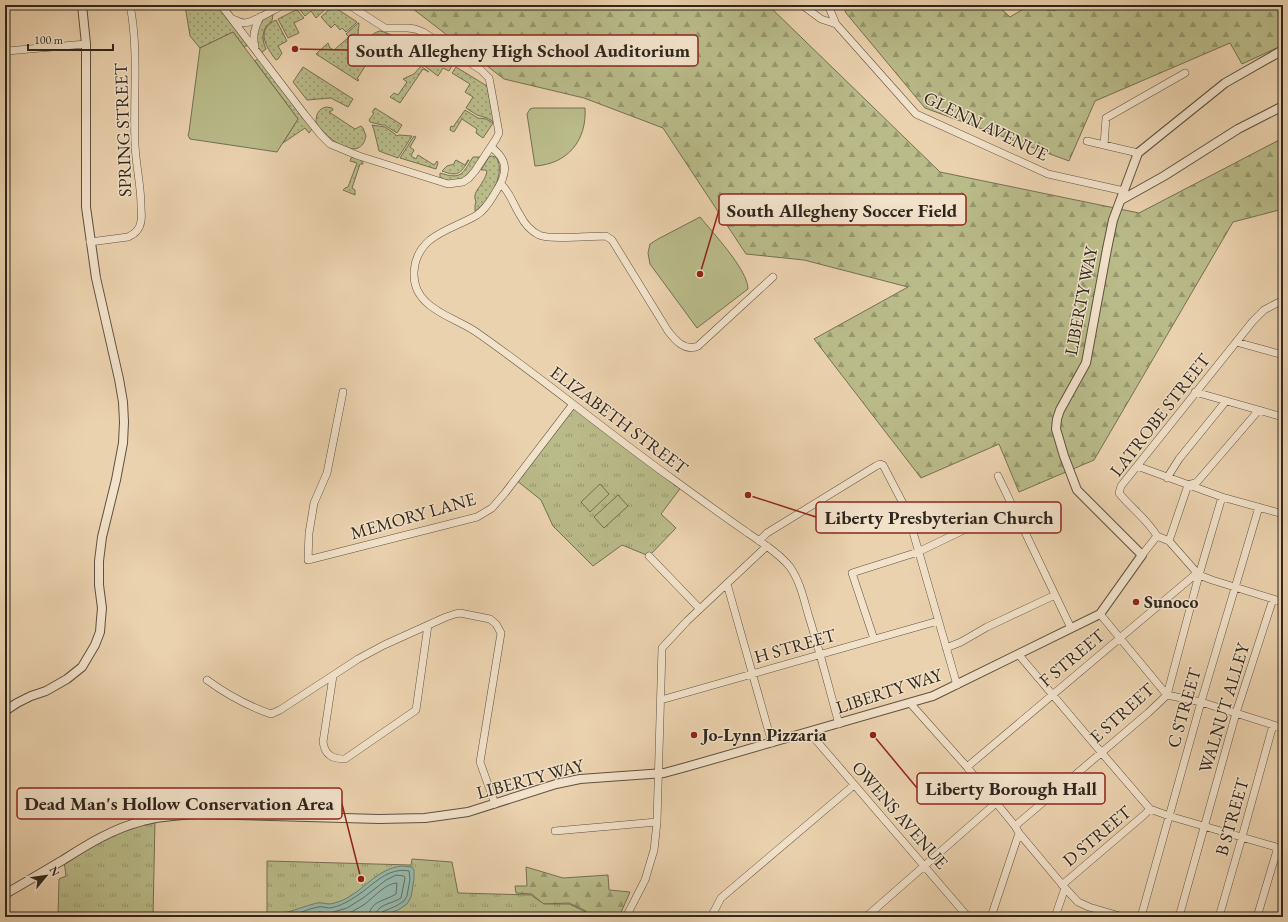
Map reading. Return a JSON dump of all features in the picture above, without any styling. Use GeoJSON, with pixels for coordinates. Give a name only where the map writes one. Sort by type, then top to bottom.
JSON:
{"type":"FeatureCollection","features":[{"type":"Feature","properties":{"kind":"street"},"geometry":{"type":"LineString","coordinates":[[5,711],[17,703],[67,679],[82,667],[95,645],[100,632],[102,608],[99,585],[99,561],[102,537],[116,480],[122,443],[124,422],[123,402],[96,278],[86,208],[86,44],[82,5]]}},
{"type":"Feature","properties":{"kind":"street","name":"SPRING STREET"},"geometry":{"type":"LineString","coordinates":[[90,242],[128,237],[138,230],[141,221],[141,190],[136,166],[135,143],[136,66],[130,5]]}},
{"type":"Feature","properties":{"kind":"street"},"geometry":{"type":"LineString","coordinates":[[221,5],[321,136],[330,144],[346,151],[448,184],[463,182],[469,178],[499,133],[489,78],[481,70],[422,32],[408,28],[386,28],[349,5]]}},
{"type":"Feature","properties":{"kind":"street"},"geometry":{"type":"LineString","coordinates":[[230,16],[239,22],[246,23],[282,5]]}},
{"type":"Feature","properties":{"kind":"street","name":"GLENN AVENUE"},"geometry":{"type":"LineString","coordinates":[[802,5],[821,19],[836,24],[916,114],[1048,174],[1124,191]]}},
{"type":"Feature","properties":{"kind":"street"},"geometry":{"type":"LineString","coordinates":[[828,5],[836,24]]}},
{"type":"Feature","properties":{"kind":"street"},"geometry":{"type":"LineString","coordinates":[[1041,5],[1052,7],[1060,5]]}},
{"type":"Feature","properties":{"kind":"street"},"geometry":{"type":"LineString","coordinates":[[255,49],[253,42],[254,32],[260,17]]}},
{"type":"Feature","properties":{"kind":"street"},"geometry":{"type":"LineString","coordinates":[[6,51],[86,44]]}},
{"type":"Feature","properties":{"kind":"street"},"geometry":{"type":"LineString","coordinates":[[1087,141],[1138,153],[1225,83],[1283,50]]}},
{"type":"Feature","properties":{"kind":"street"},"geometry":{"type":"LineString","coordinates":[[1104,145],[1106,118],[1185,73]]}},
{"type":"Feature","properties":{"kind":"street"},"geometry":{"type":"LineString","coordinates":[[1120,200],[1164,176],[1238,129],[1283,106]]}},
{"type":"Feature","properties":{"kind":"street"},"geometry":{"type":"LineString","coordinates":[[491,147],[503,158],[505,168],[504,177],[501,184],[508,190],[519,215],[528,227],[539,235],[555,237],[606,236],[612,240],[668,331],[676,341],[686,348],[698,346],[773,277]]}},
{"type":"Feature","properties":{"kind":"street","name":"LIBERTY WAY"},"geometry":{"type":"LineString","coordinates":[[5,894],[106,835],[142,821],[157,818],[198,814],[407,819],[437,817],[462,813],[556,784],[580,779],[658,773],[686,767],[933,696],[1100,614],[1142,555],[1077,490],[1064,456],[1056,429],[1060,410],[1086,364],[1106,249],[1113,220],[1138,153]]}},
{"type":"Feature","properties":{"kind":"street","name":"ELIZABETH STREET"},"geometry":{"type":"LineString","coordinates":[[501,184],[486,207],[478,214],[436,236],[424,246],[414,266],[413,274],[414,282],[419,292],[426,302],[477,332],[666,474],[767,546],[789,566],[800,589],[839,724]]}},
{"type":"Feature","properties":{"kind":"street","name":"LATROBE STREET"},"geometry":{"type":"LineString","coordinates":[[1157,536],[1142,515],[1126,502],[1119,493],[1121,486],[1252,321],[1264,310],[1283,300]]}},
{"type":"Feature","properties":{"kind":"street"},"geometry":{"type":"LineString","coordinates":[[1236,342],[1283,355]]}},
{"type":"Feature","properties":{"kind":"street","name":"MEMORY LANE"},"geometry":{"type":"LineString","coordinates":[[343,392],[327,473],[314,503],[309,533],[308,560],[477,517],[492,508],[505,493],[573,404]]}},
{"type":"Feature","properties":{"kind":"street"},"geometry":{"type":"LineString","coordinates":[[1195,392],[1283,417]]}},
{"type":"Feature","properties":{"kind":"street"},"geometry":{"type":"LineString","coordinates":[[1167,478],[1179,459],[1226,401]]}},
{"type":"Feature","properties":{"kind":"street"},"geometry":{"type":"LineString","coordinates":[[1188,485],[1197,482],[1258,410]]}},
{"type":"Feature","properties":{"kind":"street"},"geometry":{"type":"LineString","coordinates":[[759,541],[767,534],[869,470],[880,464],[883,465],[907,511],[957,685]]}},
{"type":"Feature","properties":{"kind":"street"},"geometry":{"type":"LineString","coordinates":[[1137,466],[1222,497],[1283,514]]}},
{"type":"Feature","properties":{"kind":"street"},"geometry":{"type":"LineString","coordinates":[[998,476],[1012,502],[1071,628]]}},
{"type":"Feature","properties":{"kind":"street"},"geometry":{"type":"LineString","coordinates":[[1169,541],[1188,485]]}},
{"type":"Feature","properties":{"kind":"street","name":"E STREET"},"geometry":{"type":"LineString","coordinates":[[1017,829],[1101,752],[1148,713],[1167,694],[1198,574],[1222,497]]}},
{"type":"Feature","properties":{"kind":"street","name":"C STREET"},"geometry":{"type":"LineString","coordinates":[[1141,917],[1201,702],[1258,508]]}},
{"type":"Feature","properties":{"kind":"street"},"geometry":{"type":"LineString","coordinates":[[874,639],[852,573],[918,552],[998,513]]}},
{"type":"Feature","properties":{"kind":"street"},"geometry":{"type":"LineString","coordinates":[[1142,555],[1157,536],[1169,541],[1198,574],[1283,602]]}},
{"type":"Feature","properties":{"kind":"street"},"geometry":{"type":"LineString","coordinates":[[626,917],[645,880],[654,850],[657,822],[662,648],[687,621],[767,546]]}},
{"type":"Feature","properties":{"kind":"street"},"geometry":{"type":"LineString","coordinates":[[649,556],[700,609]]}},
{"type":"Feature","properties":{"kind":"street","name":"F STREET"},"geometry":{"type":"LineString","coordinates":[[967,767],[1052,694],[1198,574]]}},
{"type":"Feature","properties":{"kind":"street"},"geometry":{"type":"LineString","coordinates":[[726,584],[772,743]]}},
{"type":"Feature","properties":{"kind":"street"},"geometry":{"type":"LineString","coordinates":[[946,648],[1055,595]]}},
{"type":"Feature","properties":{"kind":"street","name":"WALNUT ALLEY"},"geometry":{"type":"LineString","coordinates":[[1179,917],[1236,713],[1273,599]]}},
{"type":"Feature","properties":{"kind":"street"},"geometry":{"type":"LineString","coordinates":[[207,680],[228,694],[271,714],[280,710],[358,659],[384,645],[450,615],[460,613],[490,619],[496,624],[501,633],[480,762],[495,804]]}},
{"type":"Feature","properties":{"kind":"street"},"geometry":{"type":"LineString","coordinates":[[1100,614],[1167,694],[1201,702],[1283,728]]}},
{"type":"Feature","properties":{"kind":"street","name":"H STREET"},"geometry":{"type":"LineString","coordinates":[[661,700],[938,621]]}},
{"type":"Feature","properties":{"kind":"street"},"geometry":{"type":"LineString","coordinates":[[332,676],[323,742],[324,748],[330,756],[336,759],[345,759],[416,710],[428,625]]}},
{"type":"Feature","properties":{"kind":"street"},"geometry":{"type":"LineString","coordinates":[[1019,654],[1150,809],[1169,816],[1281,848],[1257,917]]}},
{"type":"Feature","properties":{"kind":"street"},"geometry":{"type":"LineString","coordinates":[[910,703],[967,767],[1063,887],[1078,902],[1089,907],[1123,917]]}},
{"type":"Feature","properties":{"kind":"street","name":"B STREET"},"geometry":{"type":"LineString","coordinates":[[1219,917],[1273,725]]}},
{"type":"Feature","properties":{"kind":"street","name":"OWENS AVENUE"},"geometry":{"type":"LineString","coordinates":[[809,732],[968,917]]}},
{"type":"Feature","properties":{"kind":"street"},"geometry":{"type":"LineString","coordinates":[[711,917],[721,898],[854,785]]}},
{"type":"Feature","properties":{"kind":"street"},"geometry":{"type":"LineString","coordinates":[[866,917],[996,803]]}},
{"type":"Feature","properties":{"kind":"street","name":"D STREET"},"geometry":{"type":"LineString","coordinates":[[1055,917],[1063,887],[1150,809]]}},
{"type":"Feature","properties":{"kind":"street"},"geometry":{"type":"LineString","coordinates":[[554,831],[657,822]]}},
{"type":"Feature","properties":{"kind":"street"},"geometry":{"type":"LineString","coordinates":[[990,917],[1017,829]]}},
{"type":"Feature","properties":{"kind":"green space"},"geometry":{"type":"Polygon","coordinates":[[[185,5],[217,5],[248,45],[244,47],[233,32],[200,48],[190,36],[185,5]]]}},
{"type":"Feature","properties":{"kind":"green space"},"geometry":{"type":"Polygon","coordinates":[[[306,5],[330,5],[316,18],[311,11],[305,16],[300,10],[300,8],[306,5]]]}},
{"type":"Feature","properties":{"kind":"green space"},"geometry":{"type":"Polygon","coordinates":[[[408,5],[768,5],[940,172],[1139,213],[1283,138],[1283,209],[1233,222],[1094,460],[1019,492],[999,444],[921,478],[814,339],[908,287],[804,260],[746,254],[663,128],[584,98],[504,79],[408,5]]]}},
{"type":"Feature","properties":{"kind":"green space"},"geometry":{"type":"Polygon","coordinates":[[[843,5],[997,5],[1010,17],[1030,5],[1283,5],[1283,45],[1242,64],[1230,43],[1095,101],[1069,161],[925,108],[846,13],[843,5]]]}},
{"type":"Feature","properties":{"kind":"green space"},"geometry":{"type":"Polygon","coordinates":[[[333,6],[357,22],[346,32],[342,28],[340,30],[335,24],[331,28],[321,17],[333,6]]]}},
{"type":"Feature","properties":{"kind":"green space"},"geometry":{"type":"Polygon","coordinates":[[[296,10],[304,18],[294,23],[299,33],[288,38],[278,19],[296,10]]]}},
{"type":"Feature","properties":{"kind":"green space"},"geometry":{"type":"Polygon","coordinates":[[[273,14],[272,21],[264,30],[263,41],[266,49],[261,53],[257,40],[259,26],[264,19],[273,14]]]}},
{"type":"Feature","properties":{"kind":"green space"},"geometry":{"type":"Polygon","coordinates":[[[276,20],[287,41],[278,46],[282,53],[276,60],[266,44],[264,34],[270,24],[276,20]]]}},
{"type":"Feature","properties":{"kind":"green space"},"geometry":{"type":"Polygon","coordinates":[[[358,23],[359,50],[363,59],[367,63],[357,79],[359,80],[358,81],[316,54],[328,43],[330,48],[334,50],[349,37],[346,34],[358,23]]]}},
{"type":"Feature","properties":{"kind":"green space"},"geometry":{"type":"Polygon","coordinates":[[[380,31],[407,45],[412,52],[411,64],[407,62],[403,64],[394,64],[375,51],[370,52],[368,45],[369,39],[373,34],[380,31]]]}},
{"type":"Feature","properties":{"kind":"green space"},"geometry":{"type":"Polygon","coordinates":[[[233,32],[298,119],[277,152],[190,139],[188,135],[200,48],[233,32]]]}},
{"type":"Feature","properties":{"kind":"green space"},"geometry":{"type":"Polygon","coordinates":[[[431,50],[453,64],[449,71],[443,68],[438,76],[422,64],[431,50]]]}},
{"type":"Feature","properties":{"kind":"green space"},"geometry":{"type":"Polygon","coordinates":[[[258,58],[312,129],[309,133],[305,128],[283,143],[298,119],[255,61],[258,58]]]}},
{"type":"Feature","properties":{"kind":"green space"},"geometry":{"type":"Polygon","coordinates":[[[421,66],[429,72],[423,69],[400,103],[390,97],[394,93],[398,95],[407,82],[403,79],[414,74],[421,66]]]}},
{"type":"Feature","properties":{"kind":"green space"},"geometry":{"type":"Polygon","coordinates":[[[303,67],[353,99],[348,107],[331,98],[307,100],[293,82],[303,67]]]}},
{"type":"Feature","properties":{"kind":"green space"},"geometry":{"type":"Polygon","coordinates":[[[456,67],[487,86],[494,122],[477,115],[466,108],[473,97],[465,92],[470,84],[452,73],[456,67]]]}},
{"type":"Feature","properties":{"kind":"green space"},"geometry":{"type":"Polygon","coordinates":[[[326,107],[332,108],[333,110],[329,112],[355,129],[361,126],[363,128],[366,136],[362,145],[357,148],[341,146],[320,128],[316,122],[316,117],[321,109],[326,107]]]}},
{"type":"Feature","properties":{"kind":"green space"},"geometry":{"type":"Polygon","coordinates":[[[375,108],[402,125],[397,133],[385,125],[370,122],[369,120],[374,113],[372,112],[375,108]]]}},
{"type":"Feature","properties":{"kind":"green space"},"geometry":{"type":"Polygon","coordinates":[[[585,108],[585,120],[579,140],[566,155],[557,161],[535,166],[527,114],[530,109],[585,108]]]}},
{"type":"Feature","properties":{"kind":"green space"},"geometry":{"type":"Polygon","coordinates":[[[465,110],[478,118],[486,119],[493,123],[483,138],[476,133],[477,129],[462,119],[454,132],[450,130],[451,126],[453,127],[465,110]]]}},
{"type":"Feature","properties":{"kind":"green space"},"geometry":{"type":"Polygon","coordinates":[[[372,125],[385,127],[396,136],[412,136],[398,158],[379,151],[372,125]]]}},
{"type":"Feature","properties":{"kind":"green space"},"geometry":{"type":"Polygon","coordinates":[[[414,136],[416,137],[410,147],[414,150],[411,156],[416,159],[418,155],[434,165],[437,161],[438,163],[436,169],[400,158],[414,136]]]}},
{"type":"Feature","properties":{"kind":"green space"},"geometry":{"type":"Polygon","coordinates":[[[354,157],[361,160],[363,163],[360,164],[352,188],[355,190],[355,195],[343,190],[348,187],[357,163],[350,161],[351,158],[354,157]]]}},
{"type":"Feature","properties":{"kind":"green space"},"geometry":{"type":"Polygon","coordinates":[[[473,157],[481,157],[469,173],[464,177],[454,181],[440,178],[440,173],[453,176],[461,174],[473,157]]]}},
{"type":"Feature","properties":{"kind":"green space"},"geometry":{"type":"Polygon","coordinates":[[[489,157],[496,157],[499,164],[498,179],[486,201],[475,211],[475,194],[487,172],[486,170],[481,170],[489,157]]]}},
{"type":"Feature","properties":{"kind":"green space"},"geometry":{"type":"Polygon","coordinates":[[[456,160],[465,165],[469,160],[461,171],[458,173],[452,174],[442,171],[447,166],[454,164],[456,160]]]}},
{"type":"Feature","properties":{"kind":"green space"},"geometry":{"type":"Polygon","coordinates":[[[700,217],[736,262],[746,281],[748,289],[697,328],[650,264],[648,253],[650,244],[700,217]]]}},
{"type":"Feature","properties":{"kind":"green space"},"geometry":{"type":"Polygon","coordinates":[[[573,404],[682,486],[661,514],[676,528],[649,556],[622,545],[593,566],[553,526],[541,500],[516,480],[573,404]]]}},
{"type":"Feature","properties":{"kind":"green space"},"geometry":{"type":"Polygon","coordinates":[[[600,484],[609,494],[590,512],[581,502],[600,484]]]}},
{"type":"Feature","properties":{"kind":"green space"},"geometry":{"type":"Polygon","coordinates":[[[618,495],[628,506],[604,528],[594,517],[618,495]]]}},
{"type":"Feature","properties":{"kind":"green space"},"geometry":{"type":"Polygon","coordinates":[[[155,820],[153,917],[58,917],[59,879],[66,876],[64,861],[98,841],[131,827],[155,820]]]}},
{"type":"Feature","properties":{"kind":"green space"},"geometry":{"type":"Polygon","coordinates":[[[412,859],[452,862],[458,893],[531,895],[544,904],[569,904],[586,912],[584,917],[267,917],[267,861],[411,865],[412,859]]]}},
{"type":"Feature","properties":{"kind":"green space"},"geometry":{"type":"Polygon","coordinates":[[[526,867],[563,878],[608,875],[609,890],[630,892],[619,917],[583,917],[586,911],[569,903],[543,904],[532,894],[516,893],[515,886],[527,886],[526,867]]]}},
{"type":"Feature","properties":{"kind":"water"},"geometry":{"type":"Polygon","coordinates":[[[402,866],[412,867],[414,870],[411,897],[407,904],[398,910],[379,917],[260,917],[288,912],[317,903],[330,904],[341,901],[349,897],[385,871],[402,866]]]}},
{"type":"Feature","properties":{"kind":"place","name":"South Allegheny High School Auditorium"},"geometry":{"type":"Point","coordinates":[295,49]}},
{"type":"Feature","properties":{"kind":"place","name":"South Allegheny Soccer Field"},"geometry":{"type":"Point","coordinates":[700,274]}},
{"type":"Feature","properties":{"kind":"place","name":"Liberty Presbyterian Church"},"geometry":{"type":"Point","coordinates":[748,495]}},
{"type":"Feature","properties":{"kind":"place","name":"Sunoco"},"geometry":{"type":"Point","coordinates":[1136,602]}},
{"type":"Feature","properties":{"kind":"place","name":"Jo-Lynn Pizzaria"},"geometry":{"type":"Point","coordinates":[694,735]}},
{"type":"Feature","properties":{"kind":"place","name":"Liberty Borough Hall"},"geometry":{"type":"Point","coordinates":[873,735]}},
{"type":"Feature","properties":{"kind":"place","name":"Dead Man's Hollow Conservation Area"},"geometry":{"type":"Point","coordinates":[361,879]}}]}
